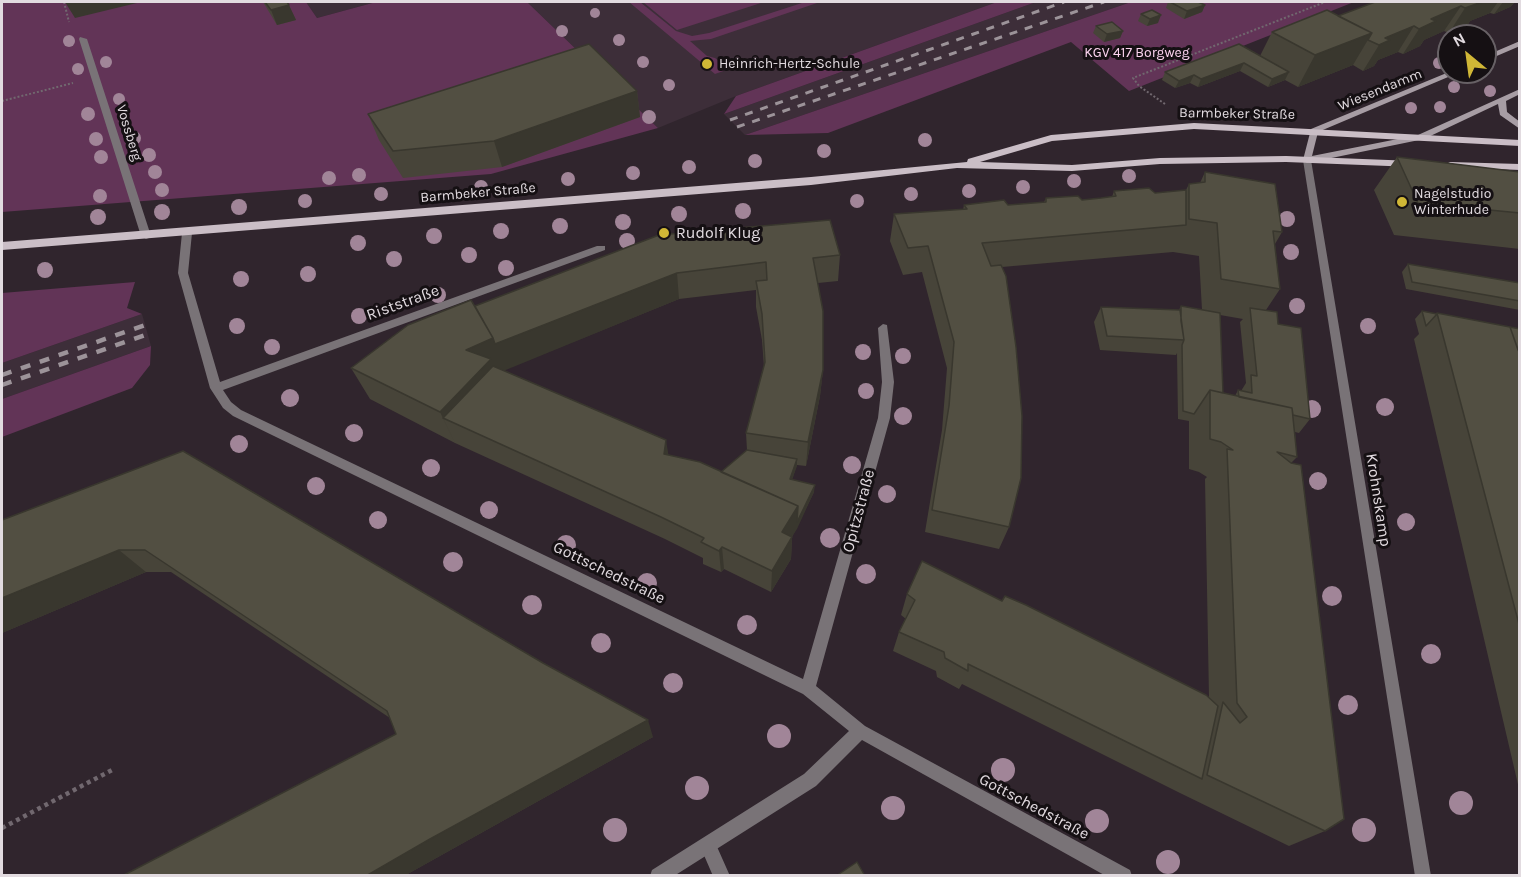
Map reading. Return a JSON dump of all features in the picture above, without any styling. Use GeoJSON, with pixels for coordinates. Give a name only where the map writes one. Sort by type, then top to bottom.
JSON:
{"type":"FeatureCollection","features":[{"type":"Feature","properties":{"kind":"main road","name":"Barmbeker Straße"},"geometry":{"type":"LineString","coordinates":[[957,165],[1051,138],[1194,126],[1520,143]]}},
{"type":"Feature","properties":{"kind":"main road","name":"Barmbeker Straße"},"geometry":{"type":"LineString","coordinates":[[2,246],[187,233],[787,183],[957,165],[1072,168],[1193,160],[1307,160],[1520,167]]}},
{"type":"Feature","properties":{"kind":"street","name":"Vossberg"},"geometry":{"type":"LineString","coordinates":[[83,39],[146,236]]}},
{"type":"Feature","properties":{"kind":"street"},"geometry":{"type":"LineString","coordinates":[[1497,54],[1520,43]]}},
{"type":"Feature","properties":{"kind":"street","name":"Wiesendamm"},"geometry":{"type":"LineString","coordinates":[[1314,131],[1437,80]]}},
{"type":"Feature","properties":{"kind":"street"},"geometry":{"type":"LineString","coordinates":[[1307,160],[1421,137],[1520,91]]}},
{"type":"Feature","properties":{"kind":"street"},"geometry":{"type":"LineString","coordinates":[[1502,99],[1503,113],[1520,128]]}},
{"type":"Feature","properties":{"kind":"street","name":"Krohnskamp"},"geometry":{"type":"LineString","coordinates":[[1314,131],[1307,160],[1423,876]]}},
{"type":"Feature","properties":{"kind":"street","name":"Gottschedstraße"},"geometry":{"type":"LineString","coordinates":[[187,233],[183,273],[216,387],[226,405],[237,413],[808,689],[860,731],[1124,876]]}},
{"type":"Feature","properties":{"kind":"street","name":"Riststraße"},"geometry":{"type":"LineString","coordinates":[[216,387],[600,248]]}},
{"type":"Feature","properties":{"kind":"street","name":"Opitzstraße"},"geometry":{"type":"LineString","coordinates":[[808,689],[884,418],[888,382],[883,328]]}},
{"type":"Feature","properties":{"kind":"street"},"geometry":{"type":"LineString","coordinates":[[658,876],[810,780],[860,731]]}},
{"type":"Feature","properties":{"kind":"street"},"geometry":{"type":"LineString","coordinates":[[708,846],[722,876]]}},
{"type":"Feature","properties":{"kind":"path"},"geometry":{"type":"LineString","coordinates":[[1173,110],[1139,86],[1133,78],[1325,2]]}},
{"type":"Feature","properties":{"kind":"path"},"geometry":{"type":"LineString","coordinates":[[2,101],[97,77]]}},
{"type":"Feature","properties":{"kind":"path"},"geometry":{"type":"LineString","coordinates":[[2,828],[112,770]]}},
{"type":"Feature","properties":{"kind":"shaded area"},"geometry":{"type":"Polygon","coordinates":[[[306,2],[376,2],[317,18],[306,2]]]}},
{"type":"Feature","properties":{"kind":"shaded area","name":"Heinrich-Hertz-Schule"},"geometry":{"type":"Polygon","coordinates":[[[527,2],[997,2],[736,96],[658,128],[527,2]]]}},
{"type":"Feature","properties":{"kind":"shaded area"},"geometry":{"type":"Polygon","coordinates":[[[1036,2],[1131,2],[745,135],[724,114],[1036,2]]]}},
{"type":"Feature","properties":{"kind":"shaded area"},"geometry":{"type":"Polygon","coordinates":[[[142,314],[151,346],[2,399],[2,363],[142,314]]]}},
{"type":"Feature","properties":{"kind":"green space"},"geometry":{"type":"Polygon","coordinates":[[[2,2],[306,2],[317,18],[376,2],[527,2],[658,128],[491,174],[2,212],[2,2]]]}},
{"type":"Feature","properties":{"kind":"green space"},"geometry":{"type":"Polygon","coordinates":[[[629,2],[640,2],[676,31],[692,36],[709,33],[805,2],[820,2],[711,39],[690,41],[707,56],[715,58],[729,69],[715,74],[629,2]]]}},
{"type":"Feature","properties":{"kind":"green space"},"geometry":{"type":"Polygon","coordinates":[[[643,2],[764,2],[677,30],[643,2]]]}},
{"type":"Feature","properties":{"kind":"green space"},"geometry":{"type":"Polygon","coordinates":[[[997,2],[1036,2],[724,114],[736,96],[997,2]]]}},
{"type":"Feature","properties":{"kind":"green space","name":"KGV 417 Borgweg"},"geometry":{"type":"Polygon","coordinates":[[[1131,2],[1354,2],[1129,91],[1071,42],[828,133],[745,135],[1131,2]]]}},
{"type":"Feature","properties":{"kind":"green space"},"geometry":{"type":"Polygon","coordinates":[[[135,282],[127,308],[142,314],[2,363],[2,293],[135,282]]]}},
{"type":"Feature","properties":{"kind":"green space"},"geometry":{"type":"Polygon","coordinates":[[[151,346],[150,365],[132,388],[2,437],[2,399],[151,346]]]}},
{"type":"Feature","properties":{"kind":"building"},"geometry":{"type":"Polygon","coordinates":[[[265,2],[287,2],[289,5],[271,10],[265,2]]]}},
{"type":"Feature","properties":{"kind":"building"},"geometry":{"type":"Polygon","coordinates":[[[1170,2],[1198,2],[1205,5],[1187,11],[1170,2]]]}},
{"type":"Feature","properties":{"kind":"building"},"geometry":{"type":"Polygon","coordinates":[[[1375,2],[1482,2],[1465,8],[1461,6],[1431,19],[1436,21],[1419,29],[1414,26],[1385,38],[1390,40],[1379,45],[1368,40],[1372,33],[1338,16],[1375,2]]]}},
{"type":"Feature","properties":{"kind":"building"},"geometry":{"type":"Polygon","coordinates":[[[1152,10],[1161,15],[1150,19],[1141,14],[1152,10]]]}},
{"type":"Feature","properties":{"kind":"building"},"geometry":{"type":"Polygon","coordinates":[[[1327,10],[1372,33],[1315,55],[1272,32],[1327,10]]]}},
{"type":"Feature","properties":{"kind":"building"},"geometry":{"type":"Polygon","coordinates":[[[1112,22],[1123,31],[1107,34],[1096,26],[1112,22]]]}},
{"type":"Feature","properties":{"kind":"building"},"geometry":{"type":"Polygon","coordinates":[[[589,44],[637,91],[494,141],[393,151],[368,114],[589,44]]]}},
{"type":"Feature","properties":{"kind":"building"},"geometry":{"type":"Polygon","coordinates":[[[1239,44],[1289,72],[1272,79],[1244,63],[1201,79],[1194,75],[1179,81],[1165,72],[1239,44]]]}},
{"type":"Feature","properties":{"kind":"building"},"geometry":{"type":"Polygon","coordinates":[[[1397,157],[1520,172],[1520,213],[1418,203],[1397,157]]]}},
{"type":"Feature","properties":{"kind":"building"},"geometry":{"type":"Polygon","coordinates":[[[1205,172],[1275,184],[1282,232],[1273,231],[1280,289],[1221,279],[1217,223],[1189,219],[1189,184],[1205,182],[1205,172]]]}},
{"type":"Feature","properties":{"kind":"building"},"geometry":{"type":"Polygon","coordinates":[[[1149,188],[1155,193],[1186,190],[1186,225],[982,243],[991,266],[1001,265],[1006,276],[1016,347],[1022,416],[1021,478],[1009,527],[932,510],[949,406],[954,342],[928,246],[908,248],[894,214],[967,209],[964,205],[1004,200],[1008,205],[1046,202],[1046,198],[1078,196],[1082,200],[1116,196],[1114,191],[1149,188]]]}},
{"type":"Feature","properties":{"kind":"building"},"geometry":{"type":"Polygon","coordinates":[[[830,220],[840,255],[813,258],[823,311],[823,370],[808,442],[746,433],[765,362],[762,314],[756,281],[767,280],[766,262],[677,273],[495,344],[475,306],[659,235],[830,220]]]}},
{"type":"Feature","properties":{"kind":"building"},"geometry":{"type":"Polygon","coordinates":[[[1408,264],[1520,283],[1520,301],[1412,282],[1408,264]]]}},
{"type":"Feature","properties":{"kind":"building"},"geometry":{"type":"Polygon","coordinates":[[[471,300],[493,338],[466,350],[491,359],[440,412],[351,368],[408,325],[471,300]]]}},
{"type":"Feature","properties":{"kind":"building"},"geometry":{"type":"Polygon","coordinates":[[[1181,306],[1220,313],[1223,393],[1210,390],[1194,414],[1183,411],[1182,345],[1184,340],[1181,306]]]}},
{"type":"Feature","properties":{"kind":"building"},"geometry":{"type":"Polygon","coordinates":[[[1101,307],[1180,310],[1184,340],[1107,336],[1101,307]]]}},
{"type":"Feature","properties":{"kind":"building"},"geometry":{"type":"Polygon","coordinates":[[[1250,308],[1277,312],[1278,324],[1301,328],[1310,419],[1293,415],[1292,408],[1239,397],[1238,390],[1252,393],[1251,375],[1257,376],[1250,308]]]}},
{"type":"Feature","properties":{"kind":"building"},"geometry":{"type":"Polygon","coordinates":[[[1422,311],[1437,314],[1426,326],[1422,311]]]}},
{"type":"Feature","properties":{"kind":"building"},"geometry":{"type":"Polygon","coordinates":[[[1437,313],[1510,327],[1520,355],[1520,628],[1437,313]]]}},
{"type":"Feature","properties":{"kind":"building"},"geometry":{"type":"Polygon","coordinates":[[[1510,327],[1520,329],[1520,350],[1518,350],[1510,327]]]}},
{"type":"Feature","properties":{"kind":"building"},"geometry":{"type":"Polygon","coordinates":[[[493,366],[666,440],[664,454],[700,462],[798,506],[782,532],[792,537],[772,571],[722,547],[719,551],[701,542],[704,538],[661,517],[443,418],[493,366]]]}},
{"type":"Feature","properties":{"kind":"building"},"geometry":{"type":"Polygon","coordinates":[[[1210,390],[1292,408],[1297,457],[1277,452],[1291,463],[1301,465],[1344,819],[1325,831],[1207,775],[1223,702],[1240,723],[1247,717],[1237,703],[1227,449],[1233,450],[1221,442],[1210,439],[1210,390]]]}},
{"type":"Feature","properties":{"kind":"building"},"geometry":{"type":"Polygon","coordinates":[[[747,450],[797,459],[790,479],[815,485],[797,522],[798,506],[721,472],[747,450]]]}},
{"type":"Feature","properties":{"kind":"building"},"geometry":{"type":"Polygon","coordinates":[[[183,451],[543,663],[648,720],[366,876],[122,876],[396,734],[387,711],[145,550],[119,550],[2,598],[2,520],[183,451]]]}},
{"type":"Feature","properties":{"kind":"building"},"geometry":{"type":"Polygon","coordinates":[[[922,561],[1002,601],[1005,596],[1026,605],[1206,695],[1218,706],[1202,779],[968,664],[968,671],[945,658],[944,652],[899,632],[915,600],[907,594],[922,561]]]}},
{"type":"Feature","properties":{"kind":"building"},"geometry":{"type":"Polygon","coordinates":[[[857,862],[865,876],[836,876],[857,862]]]}},
{"type":"Feature","properties":{"kind":"railway"},"geometry":{"type":"LineString","coordinates":[[730,120],[1064,2]]}},
{"type":"Feature","properties":{"kind":"railway"},"geometry":{"type":"LineString","coordinates":[[737,127],[1104,2]]}},
{"type":"Feature","properties":{"kind":"railway"},"geometry":{"type":"LineString","coordinates":[[2,375],[148,324]]}},
{"type":"Feature","properties":{"kind":"railway"},"geometry":{"type":"LineString","coordinates":[[2,385],[151,333]]}},
{"type":"Feature","properties":{"kind":"place","name":"Heinrich-Hertz-Schule"},"geometry":{"type":"Point","coordinates":[707,64]}},
{"type":"Feature","properties":{"kind":"place","name":"Nagelstudio Winterhude"},"geometry":{"type":"Point","coordinates":[1402,202]}},
{"type":"Feature","properties":{"kind":"place","name":"Rudolf Klug"},"geometry":{"type":"Point","coordinates":[664,233]}}]}
